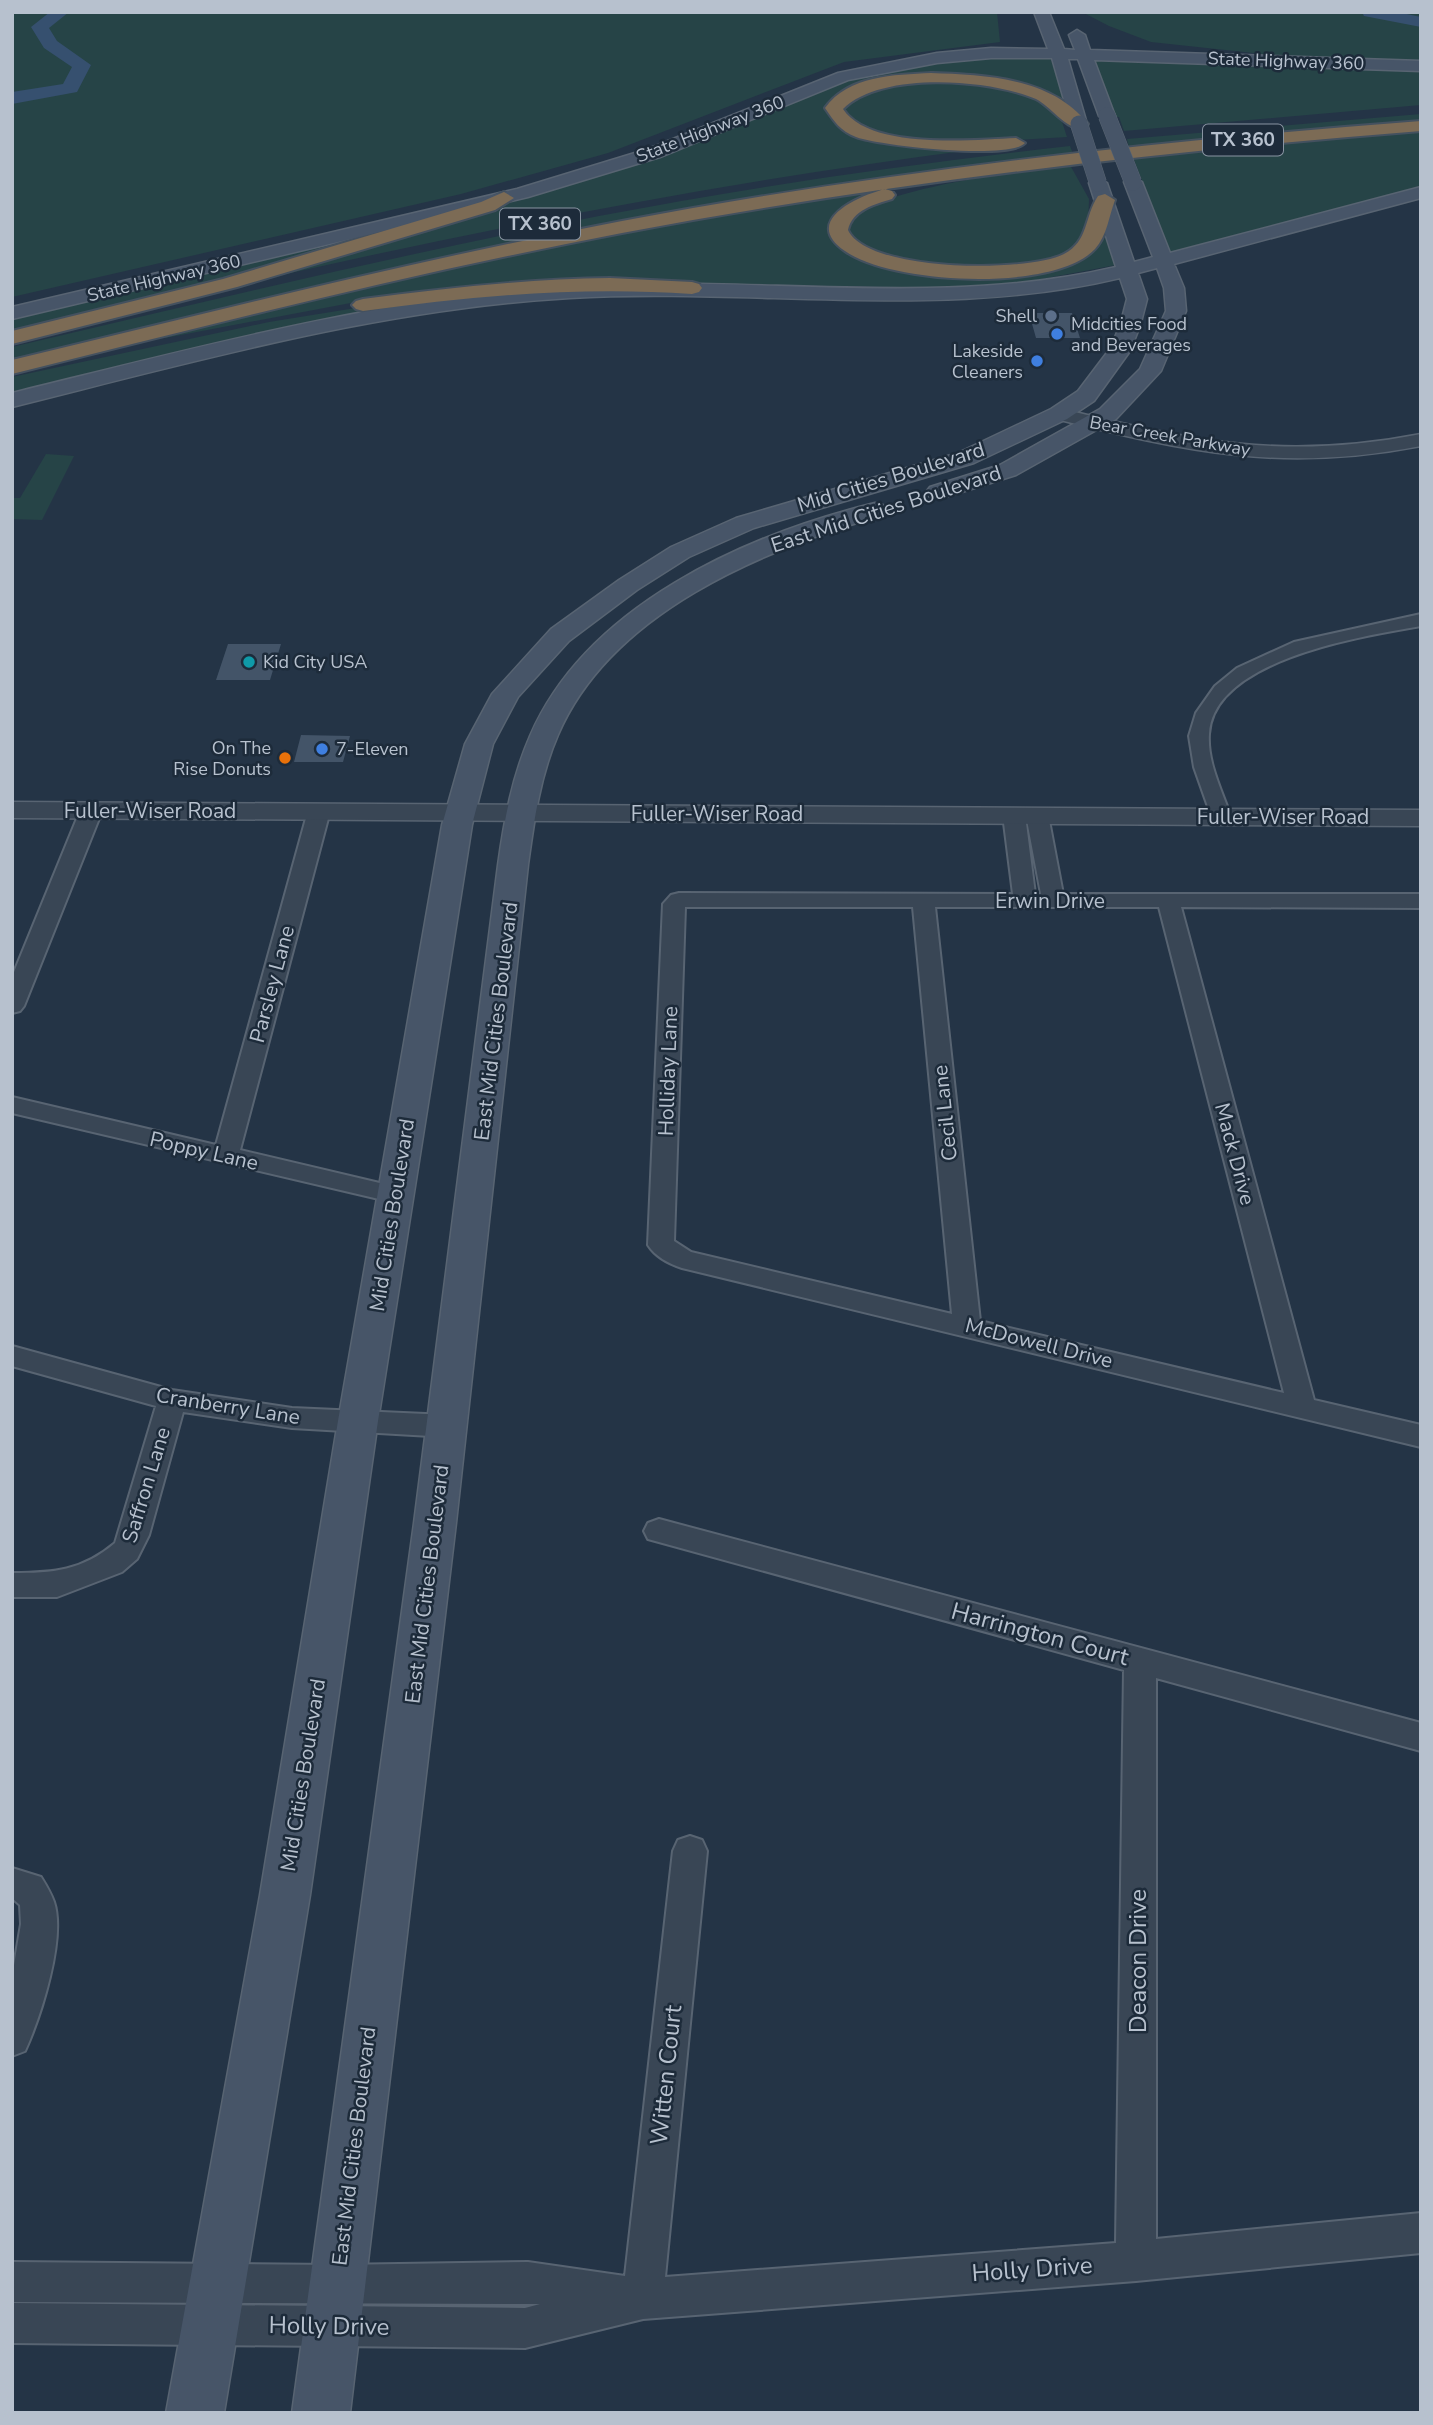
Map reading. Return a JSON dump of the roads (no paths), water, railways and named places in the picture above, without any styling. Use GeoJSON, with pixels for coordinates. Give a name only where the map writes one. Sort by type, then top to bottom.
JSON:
{"type":"FeatureCollection","features":[{"type":"Feature","properties":{"kind":"highway"},"geometry":{"type":"LineString","coordinates":[[1038,142],[936,145],[896,140],[846,125],[836,116],[834,108],[838,100],[862,88],[904,80],[953,78],[1029,90],[1052,101],[1070,142],[876,197],[845,212],[838,220],[837,229],[851,247],[889,262],[948,272],[1013,271],[1061,262],[1088,246],[1093,236],[1101,191]]}},
{"type":"Feature","properties":{"kind":"highway","name":"TX 360"},"geometry":{"type":"LineString","coordinates":[[486,235],[773,182],[1070,142],[1421,111]]}},
{"type":"Feature","properties":{"kind":"highway","name":"TX 360"},"geometry":{"type":"LineString","coordinates":[[12,367],[341,287],[550,242],[808,195],[1070,142],[1207,144],[1421,126]]}},
{"type":"Feature","properties":{"kind":"highway"},"geometry":{"type":"LineString","coordinates":[[12,341],[230,283],[488,206],[504,198]]}},
{"type":"Feature","properties":{"kind":"highway"},"geometry":{"type":"LineString","coordinates":[[12,341],[399,253]]}},
{"type":"Feature","properties":{"kind":"highway"},"geometry":{"type":"LineString","coordinates":[[12,373],[262,320],[397,300],[490,290],[577,286],[658,285],[692,288]]}},
{"type":"Feature","properties":{"kind":"main road"},"geometry":{"type":"LineString","coordinates":[[992,53],[1020,50],[1044,42],[1047,38],[1043,17]]}},
{"type":"Feature","properties":{"kind":"main road"},"geometry":{"type":"LineString","coordinates":[[1043,17],[1059,53],[1070,142],[1101,191],[1137,299]]}},
{"type":"Feature","properties":{"kind":"main road"},"geometry":{"type":"LineString","coordinates":[[1148,56],[1095,46],[1073,28],[1174,288],[1176,311]]}},
{"type":"Feature","properties":{"kind":"main road","name":"State Highway 360"},"geometry":{"type":"LineString","coordinates":[[12,313],[504,198],[654,153],[844,76],[924,61],[992,53],[1059,53],[1421,66]]}},
{"type":"Feature","properties":{"kind":"main road"},"geometry":{"type":"LineString","coordinates":[[1063,284],[1164,261],[1421,192]]}},
{"type":"Feature","properties":{"kind":"main road","name":"East Mid Cities Boulevard"},"geometry":{"type":"LineString","coordinates":[[321,2413],[448,1426],[510,900],[534,759],[546,730],[561,704],[609,644],[652,610],[700,580],[757,551],[853,516],[1008,470],[1101,419],[1150,371],[1176,311],[1198,275],[1248,239]]}},
{"type":"Feature","properties":{"kind":"main road"},"geometry":{"type":"LineString","coordinates":[[12,400],[267,336],[387,312],[521,295],[692,288],[930,294],[1063,284],[1121,287],[1137,299]]}},
{"type":"Feature","properties":{"kind":"main road","name":"Mid Cities Boulevard"},"geometry":{"type":"LineString","coordinates":[[195,2413],[285,1895],[358,1421],[459,812],[479,744],[506,694],[561,635],[628,585],[680,552],[745,523],[966,458],[1066,410],[1094,385],[1119,351],[1130,326],[1137,299]]}},
{"type":"Feature","properties":{"kind":"street","name":"Bear Creek Parkway"},"geometry":{"type":"LineString","coordinates":[[1066,410],[1242,452],[1302,454],[1366,449],[1421,440]]}},
{"type":"Feature","properties":{"kind":"street"},"geometry":{"type":"LineString","coordinates":[[1220,817],[1198,738],[1201,723],[1211,702],[1241,675],[1284,652],[1350,633],[1421,620]]}},
{"type":"Feature","properties":{"kind":"street","name":"Fuller-Wiser Road"},"geometry":{"type":"LineString","coordinates":[[12,810],[1421,818]]}},
{"type":"Feature","properties":{"kind":"street"},"geometry":{"type":"LineString","coordinates":[[12,1006],[91,811]]}},
{"type":"Feature","properties":{"kind":"street","name":"Parsley Lane"},"geometry":{"type":"LineString","coordinates":[[226,1156],[319,811]]}},
{"type":"Feature","properties":{"kind":"street"},"geometry":{"type":"LineString","coordinates":[[1025,901],[1026,815]]}},
{"type":"Feature","properties":{"kind":"street"},"geometry":{"type":"LineString","coordinates":[[1026,815],[1053,901]]}},
{"type":"Feature","properties":{"kind":"street","name":"Erwin Drive"},"geometry":{"type":"LineString","coordinates":[[679,900],[1419,904]]}},
{"type":"Feature","properties":{"kind":"street","name":"Holliday Lane"},"geometry":{"type":"LineString","coordinates":[[661,1245],[674,904],[679,900]]}},
{"type":"Feature","properties":{"kind":"street","name":"Cecil Lane"},"geometry":{"type":"LineString","coordinates":[[923,900],[967,1325]]}},
{"type":"Feature","properties":{"kind":"street","name":"Mack Drive"},"geometry":{"type":"LineString","coordinates":[[1168,901],[1302,1408]]}},
{"type":"Feature","properties":{"kind":"street","name":"Poppy Lane"},"geometry":{"type":"LineString","coordinates":[[12,1105],[396,1195]]}},
{"type":"Feature","properties":{"kind":"street","name":"McDowell Drive"},"geometry":{"type":"LineString","coordinates":[[661,1245],[682,1259],[967,1325],[1421,1436]]}},
{"type":"Feature","properties":{"kind":"street","name":"Cranberry Lane"},"geometry":{"type":"LineString","coordinates":[[12,1356],[172,1400],[292,1418],[448,1426]]}},
{"type":"Feature","properties":{"kind":"street","name":"Saffron Lane"},"geometry":{"type":"LineString","coordinates":[[12,1585],[57,1585],[111,1564],[126,1550],[134,1535],[172,1400]]}},
{"type":"Feature","properties":{"kind":"street","name":"Harrington Court"},"geometry":{"type":"LineString","coordinates":[[659,1531],[1421,1737]]}},
{"type":"Feature","properties":{"kind":"street","name":"Deacon Drive"},"geometry":{"type":"LineString","coordinates":[[1136,2261],[1140,1661]]}},
{"type":"Feature","properties":{"kind":"street","name":"Witten Court"},"geometry":{"type":"LineString","coordinates":[[643,2299],[690,1852]]}},
{"type":"Feature","properties":{"kind":"street"},"geometry":{"type":"LineString","coordinates":[[12,2039],[40,1931],[39,1903],[23,1886]]}},
{"type":"Feature","properties":{"kind":"street","name":"Holly Drive"},"geometry":{"type":"LineString","coordinates":[[12,2282],[213,2304],[335,2305],[525,2328],[643,2299],[1136,2261],[1421,2233]]}},
{"type":"Feature","properties":{"kind":"street","name":"Holly Drive"},"geometry":{"type":"LineString","coordinates":[[12,2323],[213,2304]]}},
{"type":"Feature","properties":{"kind":"waterway"},"geometry":{"type":"LineString","coordinates":[[12,98],[70,88],[82,65],[50,44],[40,27],[61,12]]}},
{"type":"Feature","properties":{"kind":"waterway"},"geometry":{"type":"LineString","coordinates":[[1370,12],[1421,22]]}},
{"type":"Feature","properties":{"kind":"place","name":"Shell"},"geometry":{"type":"Point","coordinates":[1051,316]}},
{"type":"Feature","properties":{"kind":"place","name":"Midcities Food and Beverages"},"geometry":{"type":"Point","coordinates":[1057,334]}},
{"type":"Feature","properties":{"kind":"place","name":"Lakeside Cleaners"},"geometry":{"type":"Point","coordinates":[1037,361]}},
{"type":"Feature","properties":{"kind":"place","name":"Kid City USA"},"geometry":{"type":"Point","coordinates":[249,662]}},
{"type":"Feature","properties":{"kind":"place","name":"7-Eleven"},"geometry":{"type":"Point","coordinates":[322,749]}},
{"type":"Feature","properties":{"kind":"place","name":"On The Rise Donuts"},"geometry":{"type":"Point","coordinates":[285,758]}}]}
